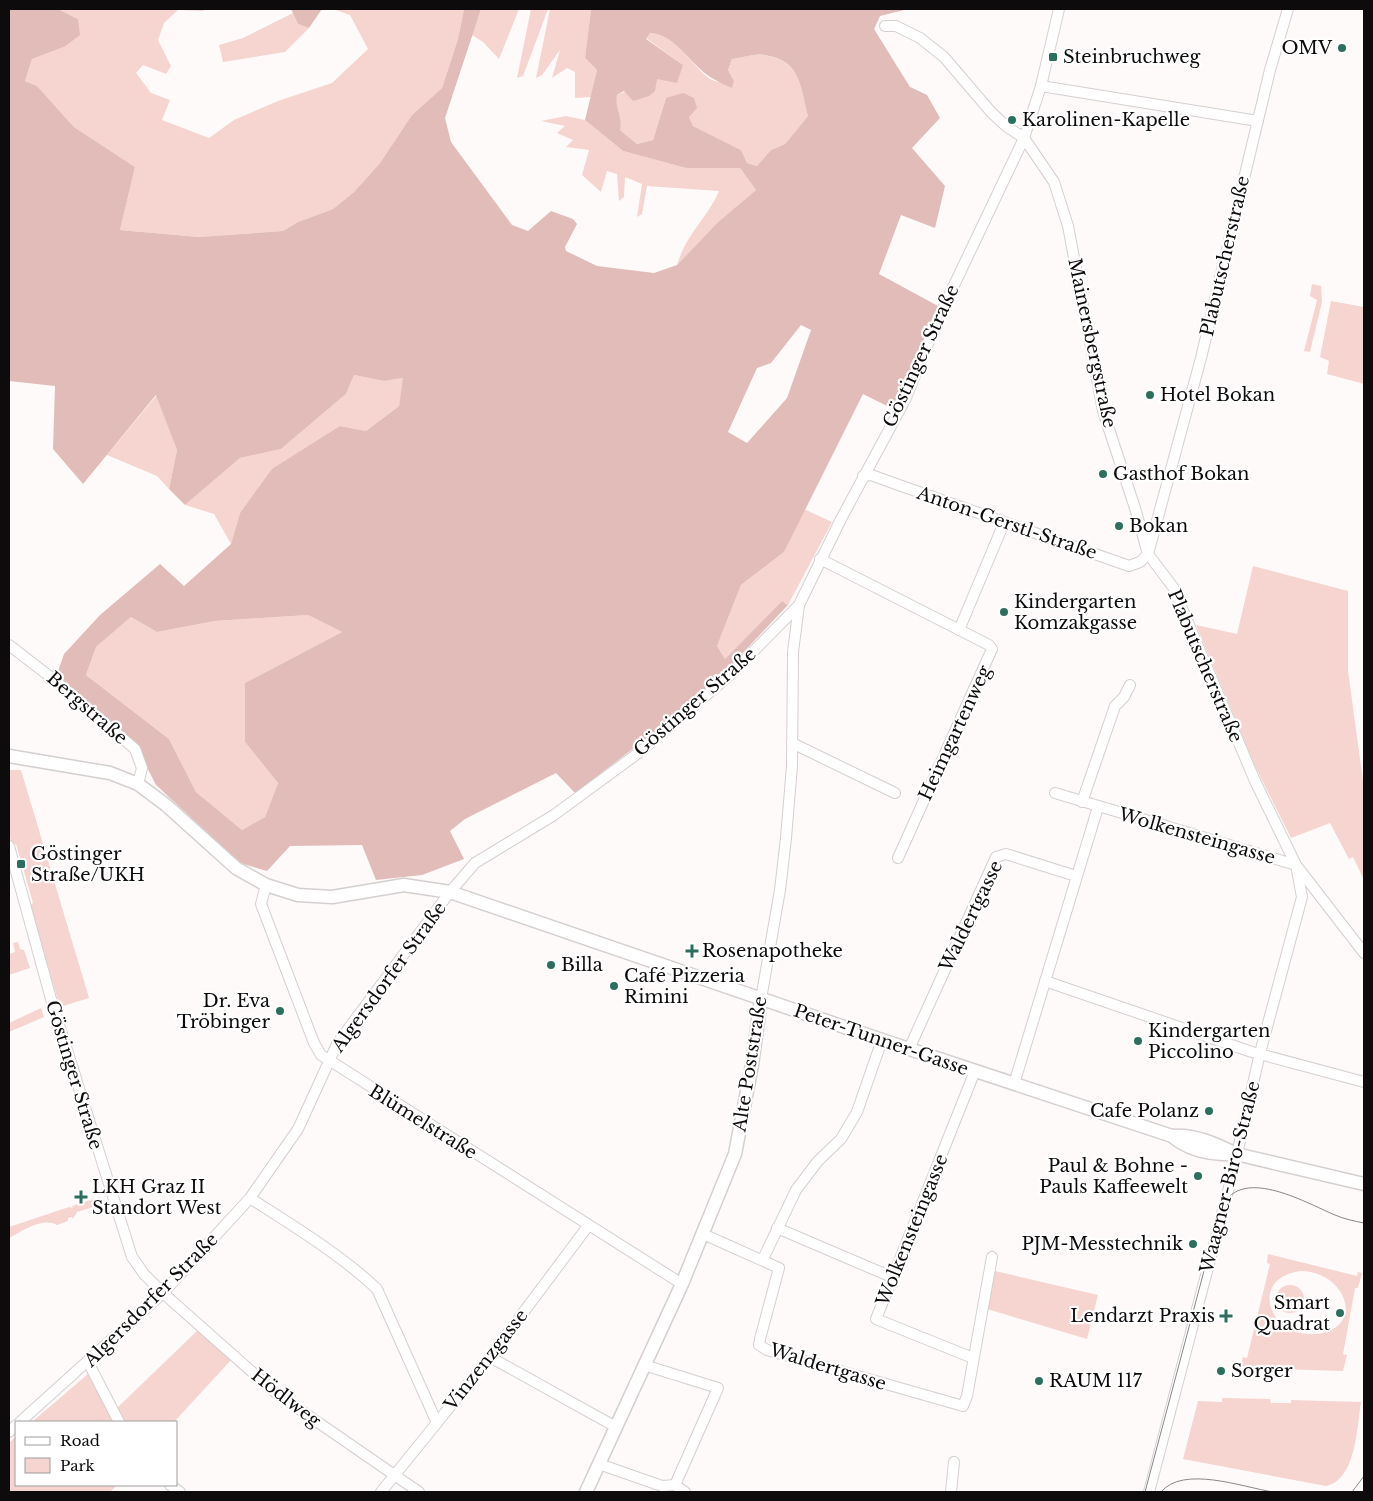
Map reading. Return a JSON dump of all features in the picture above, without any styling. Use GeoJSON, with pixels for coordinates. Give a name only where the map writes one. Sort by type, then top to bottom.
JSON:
{"type":"FeatureCollection","features":[{"type":"Feature","properties":{"kind":"main road"},"geometry":{"type":"LineString","coordinates":[[9,756],[110,773],[138,784],[166,804],[236,868],[266,885],[298,895],[332,897],[404,885],[450,892]]}},
{"type":"Feature","properties":{"kind":"main road","name":"Peter-Tunner-Gasse"},"geometry":{"type":"LineString","coordinates":[[450,892],[882,1040],[1172,1136],[1182,1145],[1216,1155],[1236,1154],[1364,1184]]}},
{"type":"Feature","properties":{"kind":"main road","name":"Alte Poststraße"},"geometry":{"type":"LineString","coordinates":[[586,1492],[682,1284],[736,1154],[752,1065],[761,999]]}},
{"type":"Feature","properties":{"kind":"street","name":"Göstinger Straße"},"geometry":{"type":"LineString","coordinates":[[450,892],[474,863],[554,815],[641,751],[730,675],[799,606],[820,559],[905,400],[938,319],[1024,138],[1041,86],[1059,9]]}},
{"type":"Feature","properties":{"kind":"street","name":"Plabutscherstraße"},"geometry":{"type":"LineString","coordinates":[[1288,9],[1258,121],[1201,358],[1148,554],[1173,587],[1255,781],[1296,865],[1364,953]]}},
{"type":"Feature","properties":{"kind":"street"},"geometry":{"type":"LineString","coordinates":[[885,26],[896,26],[920,38],[944,58],[1006,126],[1024,138]]}},
{"type":"Feature","properties":{"kind":"street"},"geometry":{"type":"LineString","coordinates":[[1041,86],[1258,121]]}},
{"type":"Feature","properties":{"kind":"street","name":"Mainersbergstraße"},"geometry":{"type":"LineString","coordinates":[[1024,138],[1054,182],[1068,226],[1103,411],[1148,554]]}},
{"type":"Feature","properties":{"kind":"street","name":"Anton-Gerstl-Straße"},"geometry":{"type":"LineString","coordinates":[[863,476],[888,481],[1128,566],[1140,562],[1148,554]]}},
{"type":"Feature","properties":{"kind":"street"},"geometry":{"type":"LineString","coordinates":[[959,630],[1004,523]]}},
{"type":"Feature","properties":{"kind":"street","name":"Heimgartenweg"},"geometry":{"type":"LineString","coordinates":[[820,559],[989,645],[992,652],[898,858]]}},
{"type":"Feature","properties":{"kind":"street","name":"Alte Poststraße"},"geometry":{"type":"LineString","coordinates":[[761,999],[785,847],[792,743],[793,652],[799,606]]}},
{"type":"Feature","properties":{"kind":"street","name":"Bergstraße"},"geometry":{"type":"LineString","coordinates":[[9,645],[53,679],[135,749],[142,768],[138,784]]}},
{"type":"Feature","properties":{"kind":"street"},"geometry":{"type":"LineString","coordinates":[[1082,802],[1115,706],[1124,697],[1130,685]]}},
{"type":"Feature","properties":{"kind":"street","name":"Heimgartenweg"},"geometry":{"type":"LineString","coordinates":[[792,743],[895,793]]}},
{"type":"Feature","properties":{"kind":"street","name":"Wolkensteingasse"},"geometry":{"type":"LineString","coordinates":[[1054,792],[1098,807],[1296,865]]}},
{"type":"Feature","properties":{"kind":"street","name":"Wolkensteingasse"},"geometry":{"type":"LineString","coordinates":[[1014,1084],[1098,807]]}},
{"type":"Feature","properties":{"kind":"street","name":"Göstinger Straße"},"geometry":{"type":"LineString","coordinates":[[9,846],[53,1006],[132,1257],[144,1274],[163,1293]]}},
{"type":"Feature","properties":{"kind":"street","name":"Waldertgasse"},"geometry":{"type":"LineString","coordinates":[[909,1049],[996,857],[1006,854],[1076,876]]}},
{"type":"Feature","properties":{"kind":"street","name":"Waagner-Biro-Straße"},"geometry":{"type":"LineString","coordinates":[[1149,1491],[1232,1176],[1260,1053],[1302,897],[1296,865]]}},
{"type":"Feature","properties":{"kind":"street","name":"Blümelstraße"},"geometry":{"type":"LineString","coordinates":[[266,885],[261,904],[314,1043],[328,1062],[682,1284]]}},
{"type":"Feature","properties":{"kind":"street","name":"Algersdorfer Straße"},"geometry":{"type":"LineString","coordinates":[[21,1421],[163,1293],[250,1198],[298,1129],[328,1062],[342,1037],[450,892]]}},
{"type":"Feature","properties":{"kind":"street"},"geometry":{"type":"LineString","coordinates":[[1045,981],[1260,1053],[1364,1082]]}},
{"type":"Feature","properties":{"kind":"street"},"geometry":{"type":"LineString","coordinates":[[763,1259],[796,1190],[818,1161],[842,1139],[857,1112],[882,1040]]}},
{"type":"Feature","properties":{"kind":"street","name":"Wolkensteingasse"},"geometry":{"type":"LineString","coordinates":[[973,1358],[876,1319],[894,1278],[975,1071]]}},
{"type":"Feature","properties":{"kind":"street"},"geometry":{"type":"LineString","coordinates":[[250,1198],[313,1239],[377,1289],[437,1423]]}},
{"type":"Feature","properties":{"kind":"street","name":"Vinzenzgasse"},"geometry":{"type":"LineString","coordinates":[[381,1492],[490,1357],[588,1226]]}},
{"type":"Feature","properties":{"kind":"street"},"geometry":{"type":"LineString","coordinates":[[777,1228],[894,1278]]}},
{"type":"Feature","properties":{"kind":"street","name":"Waldertgasse"},"geometry":{"type":"LineString","coordinates":[[703,1234],[763,1259],[779,1268],[759,1345],[767,1350],[963,1406],[967,1396],[973,1358]]}},
{"type":"Feature","properties":{"kind":"street"},"geometry":{"type":"LineString","coordinates":[[973,1358],[992,1257]]}},
{"type":"Feature","properties":{"kind":"street","name":"Hödlweg"},"geometry":{"type":"LineString","coordinates":[[163,1293],[277,1394],[419,1492]]}},
{"type":"Feature","properties":{"kind":"street"},"geometry":{"type":"LineString","coordinates":[[490,1357],[616,1427]]}},
{"type":"Feature","properties":{"kind":"street"},"geometry":{"type":"LineString","coordinates":[[88,1362],[118,1421]]}},
{"type":"Feature","properties":{"kind":"street"},"geometry":{"type":"LineString","coordinates":[[644,1365],[718,1388],[675,1485]]}},
{"type":"Feature","properties":{"kind":"street"},"geometry":{"type":"LineString","coordinates":[[951,1492],[954,1462]]}},
{"type":"Feature","properties":{"kind":"street"},"geometry":{"type":"LineString","coordinates":[[599,1464],[662,1486],[675,1485],[685,1492]]}},
{"type":"Feature","properties":{"kind":"green space"},"geometry":{"type":"Polygon","coordinates":[[[58,9],[204,9],[203,11],[178,10],[164,23],[158,40],[171,66],[166,74],[143,65],[136,73],[151,93],[170,100],[162,120],[209,138],[234,120],[278,101],[332,83],[368,49],[350,15],[333,9],[464,9],[458,39],[442,88],[412,115],[380,163],[354,192],[333,209],[298,222],[283,231],[199,237],[120,230],[135,167],[74,127],[37,86],[25,81],[32,59],[64,47],[78,19],[58,9]]]}},
{"type":"Feature","properties":{"kind":"green space"},"geometry":{"type":"Polygon","coordinates":[[[481,9],[519,9],[499,59],[483,42],[472,35],[481,9]]]}},
{"type":"Feature","properties":{"kind":"green space"},"geometry":{"type":"Polygon","coordinates":[[[531,9],[548,9],[523,76],[517,78],[531,9]]]}},
{"type":"Feature","properties":{"kind":"green space"},"geometry":{"type":"Polygon","coordinates":[[[550,9],[591,9],[585,58],[597,70],[591,97],[575,98],[575,72],[567,68],[552,78],[560,50],[542,75],[536,78],[550,9]]]}},
{"type":"Feature","properties":{"kind":"green space"},"geometry":{"type":"Polygon","coordinates":[[[293,13],[298,24],[309,28],[285,52],[223,62],[219,45],[243,38],[293,13]]]}},
{"type":"Feature","properties":{"kind":"green space"},"geometry":{"type":"Polygon","coordinates":[[[650,33],[661,35],[671,41],[702,73],[718,82],[734,81],[728,70],[732,59],[760,55],[785,62],[797,76],[808,116],[785,144],[771,150],[757,166],[747,163],[741,150],[693,126],[689,117],[666,98],[653,140],[637,144],[620,130],[615,102],[617,95],[657,79],[683,65],[646,38],[650,33]]]}},
{"type":"Feature","properties":{"kind":"green space"},"geometry":{"type":"Polygon","coordinates":[[[566,116],[585,120],[623,151],[686,168],[740,168],[756,190],[718,222],[677,265],[686,243],[709,210],[719,191],[647,186],[642,214],[637,217],[642,184],[625,177],[624,197],[619,201],[617,174],[607,171],[601,192],[582,175],[589,150],[566,147],[573,140],[557,133],[565,126],[541,121],[566,116]]]}},
{"type":"Feature","properties":{"kind":"green space"},"geometry":{"type":"Polygon","coordinates":[[[1312,284],[1321,286],[1322,302],[1310,352],[1304,351],[1317,300],[1310,296],[1312,284]]]}},
{"type":"Feature","properties":{"kind":"green space"},"geometry":{"type":"Polygon","coordinates":[[[1331,301],[1364,307],[1364,384],[1327,374],[1329,361],[1320,357],[1331,301]]]}},
{"type":"Feature","properties":{"kind":"green space"},"geometry":{"type":"Polygon","coordinates":[[[354,375],[384,381],[404,378],[399,406],[366,431],[340,426],[240,513],[231,544],[214,514],[185,505],[240,458],[281,449],[346,394],[354,375]]]}},
{"type":"Feature","properties":{"kind":"green space"},"geometry":{"type":"Polygon","coordinates":[[[157,395],[177,450],[169,489],[157,476],[107,455],[157,395]]]}},
{"type":"Feature","properties":{"kind":"green space"},"geometry":{"type":"Polygon","coordinates":[[[804,509],[832,522],[788,605],[782,601],[725,659],[717,646],[741,585],[784,552],[804,509]]]}},
{"type":"Feature","properties":{"kind":"green space"},"geometry":{"type":"Polygon","coordinates":[[[1253,566],[1348,591],[1348,671],[1364,788],[1364,880],[1353,857],[1349,859],[1330,823],[1291,838],[1255,766],[1196,625],[1237,634],[1253,566]]]}},
{"type":"Feature","properties":{"kind":"green space"},"geometry":{"type":"Polygon","coordinates":[[[308,615],[342,632],[245,683],[245,742],[278,783],[265,817],[242,830],[196,792],[169,739],[86,675],[96,647],[131,617],[157,632],[215,621],[308,615]]]}},
{"type":"Feature","properties":{"kind":"green space"},"geometry":{"type":"Polygon","coordinates":[[[21,770],[89,998],[60,1007],[30,905],[33,903],[23,868],[26,867],[24,861],[21,861],[16,844],[12,845],[9,834],[9,771],[21,770]]]}},
{"type":"Feature","properties":{"kind":"green space"},"geometry":{"type":"Polygon","coordinates":[[[18,942],[20,949],[24,950],[30,968],[9,975],[9,954],[15,952],[13,943],[18,942]]]}},
{"type":"Feature","properties":{"kind":"green space"},"geometry":{"type":"Polygon","coordinates":[[[41,1008],[44,1017],[9,1032],[9,1023],[41,1008]]]}},
{"type":"Feature","properties":{"kind":"green space"},"geometry":{"type":"Polygon","coordinates":[[[100,1197],[103,1210],[96,1210],[93,1207],[77,1212],[73,1219],[72,1217],[68,1218],[68,1221],[57,1225],[51,1223],[38,1224],[9,1238],[9,1227],[69,1207],[73,1208],[72,1206],[100,1197]]]}},
{"type":"Feature","properties":{"kind":"green space"},"geometry":{"type":"Polygon","coordinates":[[[1268,1254],[1357,1276],[1358,1272],[1362,1273],[1358,1288],[1355,1288],[1343,1354],[1347,1355],[1343,1371],[1240,1368],[1243,1357],[1247,1358],[1270,1264],[1267,1263],[1268,1254]],[[1301,1271],[1284,1276],[1273,1285],[1270,1297],[1271,1309],[1278,1320],[1289,1329],[1304,1334],[1322,1333],[1335,1327],[1343,1319],[1346,1309],[1344,1298],[1338,1288],[1328,1279],[1316,1273],[1301,1271]]]}},
{"type":"Feature","properties":{"kind":"green space"},"geometry":{"type":"Polygon","coordinates":[[[995,1271],[1098,1295],[1087,1339],[987,1309],[995,1271]]]}},
{"type":"Feature","properties":{"kind":"green space"},"geometry":{"type":"Polygon","coordinates":[[[1290,1285],[1300,1289],[1304,1299],[1300,1309],[1290,1313],[1280,1309],[1276,1299],[1280,1289],[1290,1285]]]}},
{"type":"Feature","properties":{"kind":"green space"},"geometry":{"type":"Polygon","coordinates":[[[198,1330],[231,1360],[175,1421],[122,1421],[116,1409],[198,1330]]]}},
{"type":"Feature","properties":{"kind":"green space"},"geometry":{"type":"Polygon","coordinates":[[[88,1374],[113,1421],[33,1421],[88,1374]]]}},
{"type":"Feature","properties":{"kind":"green space"},"geometry":{"type":"Polygon","coordinates":[[[1222,1398],[1270,1399],[1271,1403],[1291,1403],[1291,1400],[1361,1402],[1353,1451],[1344,1474],[1336,1482],[1326,1486],[1183,1459],[1198,1401],[1222,1402],[1222,1398]]]}},
{"type":"Feature","properties":{"kind":"green space"},"geometry":{"type":"Polygon","coordinates":[[[15,1437],[15,1486],[116,1486],[110,1492],[9,1492],[9,1443],[15,1437]]]}},
{"type":"Feature","properties":{"kind":"shaded area"},"geometry":{"type":"Polygon","coordinates":[[[9,9],[58,9],[78,19],[80,35],[64,47],[32,59],[25,81],[37,86],[74,127],[135,167],[120,230],[199,237],[283,231],[298,222],[333,209],[354,192],[380,163],[412,115],[442,88],[458,39],[464,9],[481,9],[445,118],[451,142],[512,225],[528,231],[551,211],[573,219],[577,224],[565,247],[566,251],[597,266],[654,273],[677,265],[718,222],[756,190],[740,168],[686,168],[623,151],[585,120],[597,70],[585,58],[591,9],[908,9],[880,16],[874,29],[910,87],[927,95],[940,118],[912,148],[945,186],[935,228],[901,215],[879,274],[938,306],[906,385],[893,409],[863,394],[784,552],[741,585],[717,646],[725,659],[782,601],[788,605],[719,678],[651,735],[575,793],[556,773],[465,819],[450,831],[464,859],[422,875],[376,880],[362,845],[290,846],[267,871],[240,863],[156,785],[135,744],[56,677],[64,654],[100,615],[160,564],[184,586],[231,544],[240,513],[272,469],[340,426],[366,431],[399,406],[403,378],[384,381],[354,375],[346,394],[281,449],[240,458],[185,505],[169,489],[177,450],[156,395],[83,484],[53,449],[55,386],[9,381],[9,9]],[[650,33],[646,39],[683,65],[677,83],[657,79],[655,91],[649,96],[633,101],[624,91],[617,95],[620,130],[637,144],[653,140],[666,98],[683,93],[694,98],[697,108],[689,117],[693,126],[741,150],[747,163],[757,166],[771,150],[785,144],[808,116],[797,76],[785,62],[760,55],[732,59],[728,70],[734,81],[732,88],[706,74],[671,41],[658,34],[650,33]],[[801,325],[771,363],[757,368],[728,432],[747,443],[787,398],[811,330],[801,325]],[[308,615],[215,621],[157,632],[131,617],[96,647],[86,675],[169,739],[196,792],[242,830],[265,817],[278,783],[245,742],[245,683],[342,632],[308,615]]]}},
{"type":"Feature","properties":{"kind":"shaded area"},"geometry":{"type":"Polygon","coordinates":[[[291,9],[322,9],[309,28],[298,24],[291,9]]]}},
{"type":"Feature","properties":{"kind":"tram line"},"geometry":{"type":"LineString","coordinates":[[1145,1492],[1220,1211],[1229,1197],[1241,1190],[1256,1188],[1273,1190],[1290,1195],[1349,1220],[1364,1223]]}},
{"type":"Feature","properties":{"kind":"tram line"},"geometry":{"type":"LineString","coordinates":[[1352,1492],[1364,1476]]}},
{"type":"Feature","properties":{"kind":"tram line"},"geometry":{"type":"LineString","coordinates":[[1161,1492],[1171,1484],[1183,1480],[1198,1479],[1214,1480],[1273,1492]]}},
{"type":"Feature","properties":{"kind":"place","name":"OMV"},"geometry":{"type":"Point","coordinates":[1342,48]}},
{"type":"Feature","properties":{"kind":"place","name":"Steinbruchweg"},"geometry":{"type":"Point","coordinates":[1053,57]}},
{"type":"Feature","properties":{"kind":"place","name":"Karolinen-Kapelle"},"geometry":{"type":"Point","coordinates":[1012,120]}},
{"type":"Feature","properties":{"kind":"place","name":"Hotel Bokan"},"geometry":{"type":"Point","coordinates":[1150,395]}},
{"type":"Feature","properties":{"kind":"place","name":"Gasthof Bokan"},"geometry":{"type":"Point","coordinates":[1103,474]}},
{"type":"Feature","properties":{"kind":"place","name":"Bokan"},"geometry":{"type":"Point","coordinates":[1119,526]}},
{"type":"Feature","properties":{"kind":"place","name":"Kindergarten Komzakgasse"},"geometry":{"type":"Point","coordinates":[1004,612]}},
{"type":"Feature","properties":{"kind":"place","name":"Göstinger Straße/UKH"},"geometry":{"type":"Point","coordinates":[21,864]}},
{"type":"Feature","properties":{"kind":"place","name":"Rosenapotheke"},"geometry":{"type":"Point","coordinates":[692,951]}},
{"type":"Feature","properties":{"kind":"place","name":"Billa"},"geometry":{"type":"Point","coordinates":[551,965]}},
{"type":"Feature","properties":{"kind":"place","name":"Café Pizzeria Rimini"},"geometry":{"type":"Point","coordinates":[614,986]}},
{"type":"Feature","properties":{"kind":"place","name":"Dr. Eva Tröbinger"},"geometry":{"type":"Point","coordinates":[280,1011]}},
{"type":"Feature","properties":{"kind":"place","name":"Kindergarten Piccolino"},"geometry":{"type":"Point","coordinates":[1138,1041]}},
{"type":"Feature","properties":{"kind":"place","name":"Cafe Polanz"},"geometry":{"type":"Point","coordinates":[1209,1111]}},
{"type":"Feature","properties":{"kind":"place","name":"Paul & Bohne - Pauls Kaffeewelt"},"geometry":{"type":"Point","coordinates":[1198,1176]}},
{"type":"Feature","properties":{"kind":"place","name":"LKH Graz II Standort West"},"geometry":{"type":"Point","coordinates":[81,1197]}},
{"type":"Feature","properties":{"kind":"place","name":"PJM-Messtechnik"},"geometry":{"type":"Point","coordinates":[1193,1244]}},
{"type":"Feature","properties":{"kind":"place","name":"Smart Quadrat"},"geometry":{"type":"Point","coordinates":[1340,1313]}},
{"type":"Feature","properties":{"kind":"place","name":"Lendarzt Praxis"},"geometry":{"type":"Point","coordinates":[1226,1316]}},
{"type":"Feature","properties":{"kind":"place","name":"Sorger"},"geometry":{"type":"Point","coordinates":[1221,1371]}},
{"type":"Feature","properties":{"kind":"place","name":"RAUM 117"},"geometry":{"type":"Point","coordinates":[1039,1381]}}]}
